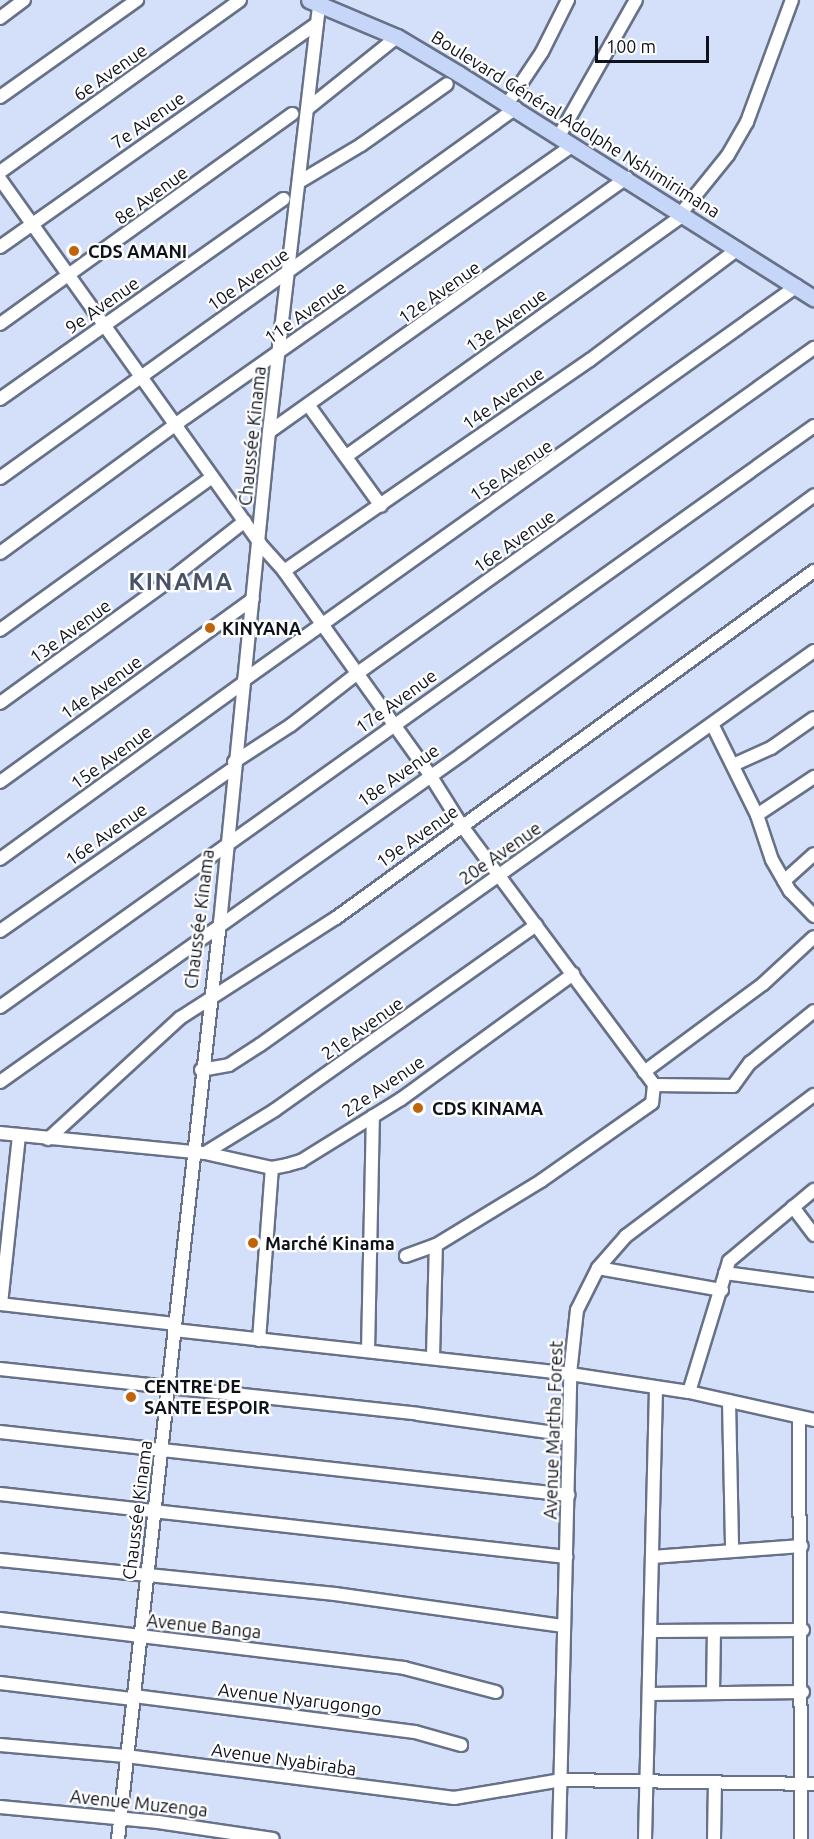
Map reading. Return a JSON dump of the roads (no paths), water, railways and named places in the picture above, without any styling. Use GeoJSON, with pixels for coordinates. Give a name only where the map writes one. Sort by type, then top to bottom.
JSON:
{"type":"FeatureCollection","features":[{"type":"Feature","properties":{"kind":"main road","name":"Boulevard Général Adolphe Nshimirimana"},"geometry":{"type":"LineString","coordinates":[[314,2],[397,38],[512,106],[814,297]]}},
{"type":"Feature","properties":{"kind":"street"},"geometry":{"type":"LineString","coordinates":[[0,18],[24,0]]}},
{"type":"Feature","properties":{"kind":"street"},"geometry":{"type":"LineString","coordinates":[[0,97],[137,0]]}},
{"type":"Feature","properties":{"kind":"street","name":"6e Avenue"},"geometry":{"type":"LineString","coordinates":[[0,172],[240,0]]}},
{"type":"Feature","properties":{"kind":"street"},"geometry":{"type":"LineString","coordinates":[[512,106],[568,0]]}},
{"type":"Feature","properties":{"kind":"street"},"geometry":{"type":"LineString","coordinates":[[560,136],[636,0]]}},
{"type":"Feature","properties":{"kind":"street","name":"13e Avenue"},"geometry":{"type":"LineString","coordinates":[[348,455],[683,213],[728,155],[747,122],[792,0]]}},
{"type":"Feature","properties":{"kind":"street","name":"Chaussée Kinama"},"geometry":{"type":"LineString","coordinates":[[118,1839],[175,1327],[199,1153],[201,1070],[208,1000],[220,923],[234,765],[260,544],[269,432],[317,23],[314,2]]}},
{"type":"Feature","properties":{"kind":"street","name":"7e Avenue"},"geometry":{"type":"LineString","coordinates":[[0,247],[317,23]]}},
{"type":"Feature","properties":{"kind":"street"},"geometry":{"type":"LineString","coordinates":[[307,109],[397,38]]}},
{"type":"Feature","properties":{"kind":"street"},"geometry":{"type":"LineString","coordinates":[[299,182],[361,145],[447,84]]}},
{"type":"Feature","properties":{"kind":"street","name":"10e Avenue"},"geometry":{"type":"LineString","coordinates":[[0,478],[288,273],[512,106]]}},
{"type":"Feature","properties":{"kind":"street","name":"8e Avenue"},"geometry":{"type":"LineString","coordinates":[[0,324],[292,114]]}},
{"type":"Feature","properties":{"kind":"street","name":"11e Avenue"},"geometry":{"type":"LineString","coordinates":[[0,553],[573,145]]}},
{"type":"Feature","properties":{"kind":"street","name":"12e Avenue"},"geometry":{"type":"LineString","coordinates":[[269,432],[309,406],[627,178]]}},
{"type":"Feature","properties":{"kind":"street"},"geometry":{"type":"LineString","coordinates":[[0,179],[30,225],[243,523],[284,571],[319,625],[430,775],[462,826],[654,1085],[652,1103],[533,1186],[436,1245],[406,1256]]}},
{"type":"Feature","properties":{"kind":"street","name":"9e Avenue"},"geometry":{"type":"LineString","coordinates":[[0,399],[284,199]]}},
{"type":"Feature","properties":{"kind":"street","name":"14e Avenue"},"geometry":{"type":"LineString","coordinates":[[284,571],[590,360],[738,249]]}},
{"type":"Feature","properties":{"kind":"street","name":"15e Avenue"},"geometry":{"type":"LineString","coordinates":[[0,859],[319,625],[570,451],[797,286]]}},
{"type":"Feature","properties":{"kind":"street","name":"16e Avenue"},"geometry":{"type":"LineString","coordinates":[[0,931],[291,725],[355,675],[814,348]]}},
{"type":"Feature","properties":{"kind":"street"},"geometry":{"type":"LineString","coordinates":[[309,406],[348,455],[381,506]]}},
{"type":"Feature","properties":{"kind":"street","name":"17e Avenue"},"geometry":{"type":"LineString","coordinates":[[0,1007],[226,843],[814,426]]}},
{"type":"Feature","properties":{"kind":"street"},"geometry":{"type":"LineString","coordinates":[[0,630],[211,478]]}},
{"type":"Feature","properties":{"kind":"street","name":"18e Avenue"},"geometry":{"type":"LineString","coordinates":[[0,1082],[430,775],[814,495]]}},
{"type":"Feature","properties":{"kind":"street","name":"13e Avenue"},"geometry":{"type":"LineString","coordinates":[[0,703],[166,584],[243,523]]}},
{"type":"Feature","properties":{"kind":"street","name":"19e Avenue"},"geometry":{"type":"LineString","coordinates":[[48,1139],[180,1018],[336,918],[814,571]]}},
{"type":"Feature","properties":{"kind":"street","name":"14e Avenue"},"geometry":{"type":"LineString","coordinates":[[0,782],[253,599]]}},
{"type":"Feature","properties":{"kind":"street","name":"20e Avenue"},"geometry":{"type":"LineString","coordinates":[[201,1070],[230,1065],[260,1045],[814,651]]}},
{"type":"Feature","properties":{"kind":"street"},"geometry":{"type":"LineString","coordinates":[[734,765],[771,748],[814,718]]}},
{"type":"Feature","properties":{"kind":"street"},"geometry":{"type":"LineString","coordinates":[[712,724],[757,815],[784,881],[814,916]]}},
{"type":"Feature","properties":{"kind":"street"},"geometry":{"type":"LineString","coordinates":[[757,815],[814,777]]}},
{"type":"Feature","properties":{"kind":"street"},"geometry":{"type":"LineString","coordinates":[[784,881],[814,854]]}},
{"type":"Feature","properties":{"kind":"street","name":"21e Avenue"},"geometry":{"type":"LineString","coordinates":[[199,1153],[275,1110],[536,925]]}},
{"type":"Feature","properties":{"kind":"street"},"geometry":{"type":"LineString","coordinates":[[644,1072],[763,984],[814,937]]}},
{"type":"Feature","properties":{"kind":"street","name":"22e Avenue"},"geometry":{"type":"LineString","coordinates":[[0,1133],[199,1153],[272,1168],[301,1161],[373,1116],[506,1026],[573,974]]}},
{"type":"Feature","properties":{"kind":"street"},"geometry":{"type":"LineString","coordinates":[[654,1085],[733,1086],[750,1063],[814,1011]]}},
{"type":"Feature","properties":{"kind":"street","name":"Avenue Martha Forest"},"geometry":{"type":"LineString","coordinates":[[559,1839],[569,1495],[570,1374],[578,1310],[598,1268],[627,1236],[814,1095]]}},
{"type":"Feature","properties":{"kind":"street"},"geometry":{"type":"LineString","coordinates":[[368,1351],[373,1116]]}},
{"type":"Feature","properties":{"kind":"street"},"geometry":{"type":"LineString","coordinates":[[19,1135],[1,1304],[259,1340],[433,1356],[570,1374],[656,1389],[688,1392],[814,1420]]}},
{"type":"Feature","properties":{"kind":"street"},"geometry":{"type":"LineString","coordinates":[[259,1340],[272,1168]]}},
{"type":"Feature","properties":{"kind":"street"},"geometry":{"type":"LineString","coordinates":[[688,1392],[722,1290],[725,1273],[735,1252],[814,1190]]}},
{"type":"Feature","properties":{"kind":"street"},"geometry":{"type":"LineString","coordinates":[[793,1207],[814,1235]]}},
{"type":"Feature","properties":{"kind":"street"},"geometry":{"type":"LineString","coordinates":[[433,1356],[436,1245]]}},
{"type":"Feature","properties":{"kind":"street"},"geometry":{"type":"LineString","coordinates":[[598,1268],[722,1290]]}},
{"type":"Feature","properties":{"kind":"street"},"geometry":{"type":"LineString","coordinates":[[725,1273],[814,1285]]}},
{"type":"Feature","properties":{"kind":"street"},"geometry":{"type":"LineString","coordinates":[[0,1369],[418,1414],[569,1435]]}},
{"type":"Feature","properties":{"kind":"street"},"geometry":{"type":"LineString","coordinates":[[645,1839],[645,1779],[653,1631],[652,1557],[656,1389]]}},
{"type":"Feature","properties":{"kind":"street"},"geometry":{"type":"LineString","coordinates":[[729,1401],[732,1550]]}},
{"type":"Feature","properties":{"kind":"street"},"geometry":{"type":"LineString","coordinates":[[800,1416],[803,1692],[808,1784],[801,1839]]}},
{"type":"Feature","properties":{"kind":"street"},"geometry":{"type":"LineString","coordinates":[[0,1432],[163,1448],[569,1495]]}},
{"type":"Feature","properties":{"kind":"street"},"geometry":{"type":"LineString","coordinates":[[0,1494],[156,1510],[312,1532],[567,1557]]}},
{"type":"Feature","properties":{"kind":"street"},"geometry":{"type":"LineString","coordinates":[[652,1557],[802,1546]]}},
{"type":"Feature","properties":{"kind":"street"},"geometry":{"type":"LineString","coordinates":[[0,1560],[335,1594],[564,1626]]}},
{"type":"Feature","properties":{"kind":"street","name":"Avenue Banga"},"geometry":{"type":"LineString","coordinates":[[0,1619],[404,1668],[496,1692]]}},
{"type":"Feature","properties":{"kind":"street"},"geometry":{"type":"LineString","coordinates":[[653,1631],[803,1630]]}},
{"type":"Feature","properties":{"kind":"street"},"geometry":{"type":"LineString","coordinates":[[713,1693],[714,1631]]}},
{"type":"Feature","properties":{"kind":"street","name":"Avenue Nyarugongo"},"geometry":{"type":"LineString","coordinates":[[0,1683],[415,1732],[461,1745]]}},
{"type":"Feature","properties":{"kind":"street"},"geometry":{"type":"LineString","coordinates":[[650,1694],[803,1692]]}},
{"type":"Feature","properties":{"kind":"street","name":"Avenue Nyabiraba"},"geometry":{"type":"LineString","coordinates":[[0,1745],[126,1756],[454,1798],[562,1780],[645,1779],[808,1784]]}},
{"type":"Feature","properties":{"kind":"street"},"geometry":{"type":"LineString","coordinates":[[714,1839],[715,1782]]}},
{"type":"Feature","properties":{"kind":"street","name":"Avenue Muzenga"},"geometry":{"type":"LineString","coordinates":[[0,1807],[119,1819],[273,1839]]}},
{"type":"Feature","properties":{"kind":"waterway"},"geometry":{"type":"LineString","coordinates":[[580,1291],[585,1280]]}},
{"type":"Feature","properties":{"kind":"waterway"},"geometry":{"type":"LineString","coordinates":[[562,1370],[571,1313]]}},
{"type":"Feature","properties":{"kind":"place","name":"CDS AMANI"},"geometry":{"type":"Point","coordinates":[74,251]}},
{"type":"Feature","properties":{"kind":"place","name":"KINYANA"},"geometry":{"type":"Point","coordinates":[210,628]}},
{"type":"Feature","properties":{"kind":"place","name":"CDS KINAMA"},"geometry":{"type":"Point","coordinates":[418,1108]}},
{"type":"Feature","properties":{"kind":"place","name":"Marché Kinama"},"geometry":{"type":"Point","coordinates":[253,1243]}},
{"type":"Feature","properties":{"kind":"place","name":"CENTRE DE SANTE ESPOIR"},"geometry":{"type":"Point","coordinates":[131,1397]}},
{"type":"Feature","properties":{"kind":"district","name":"KINAMA"},"geometry":{"type":"Point","coordinates":[181,582]}}]}
